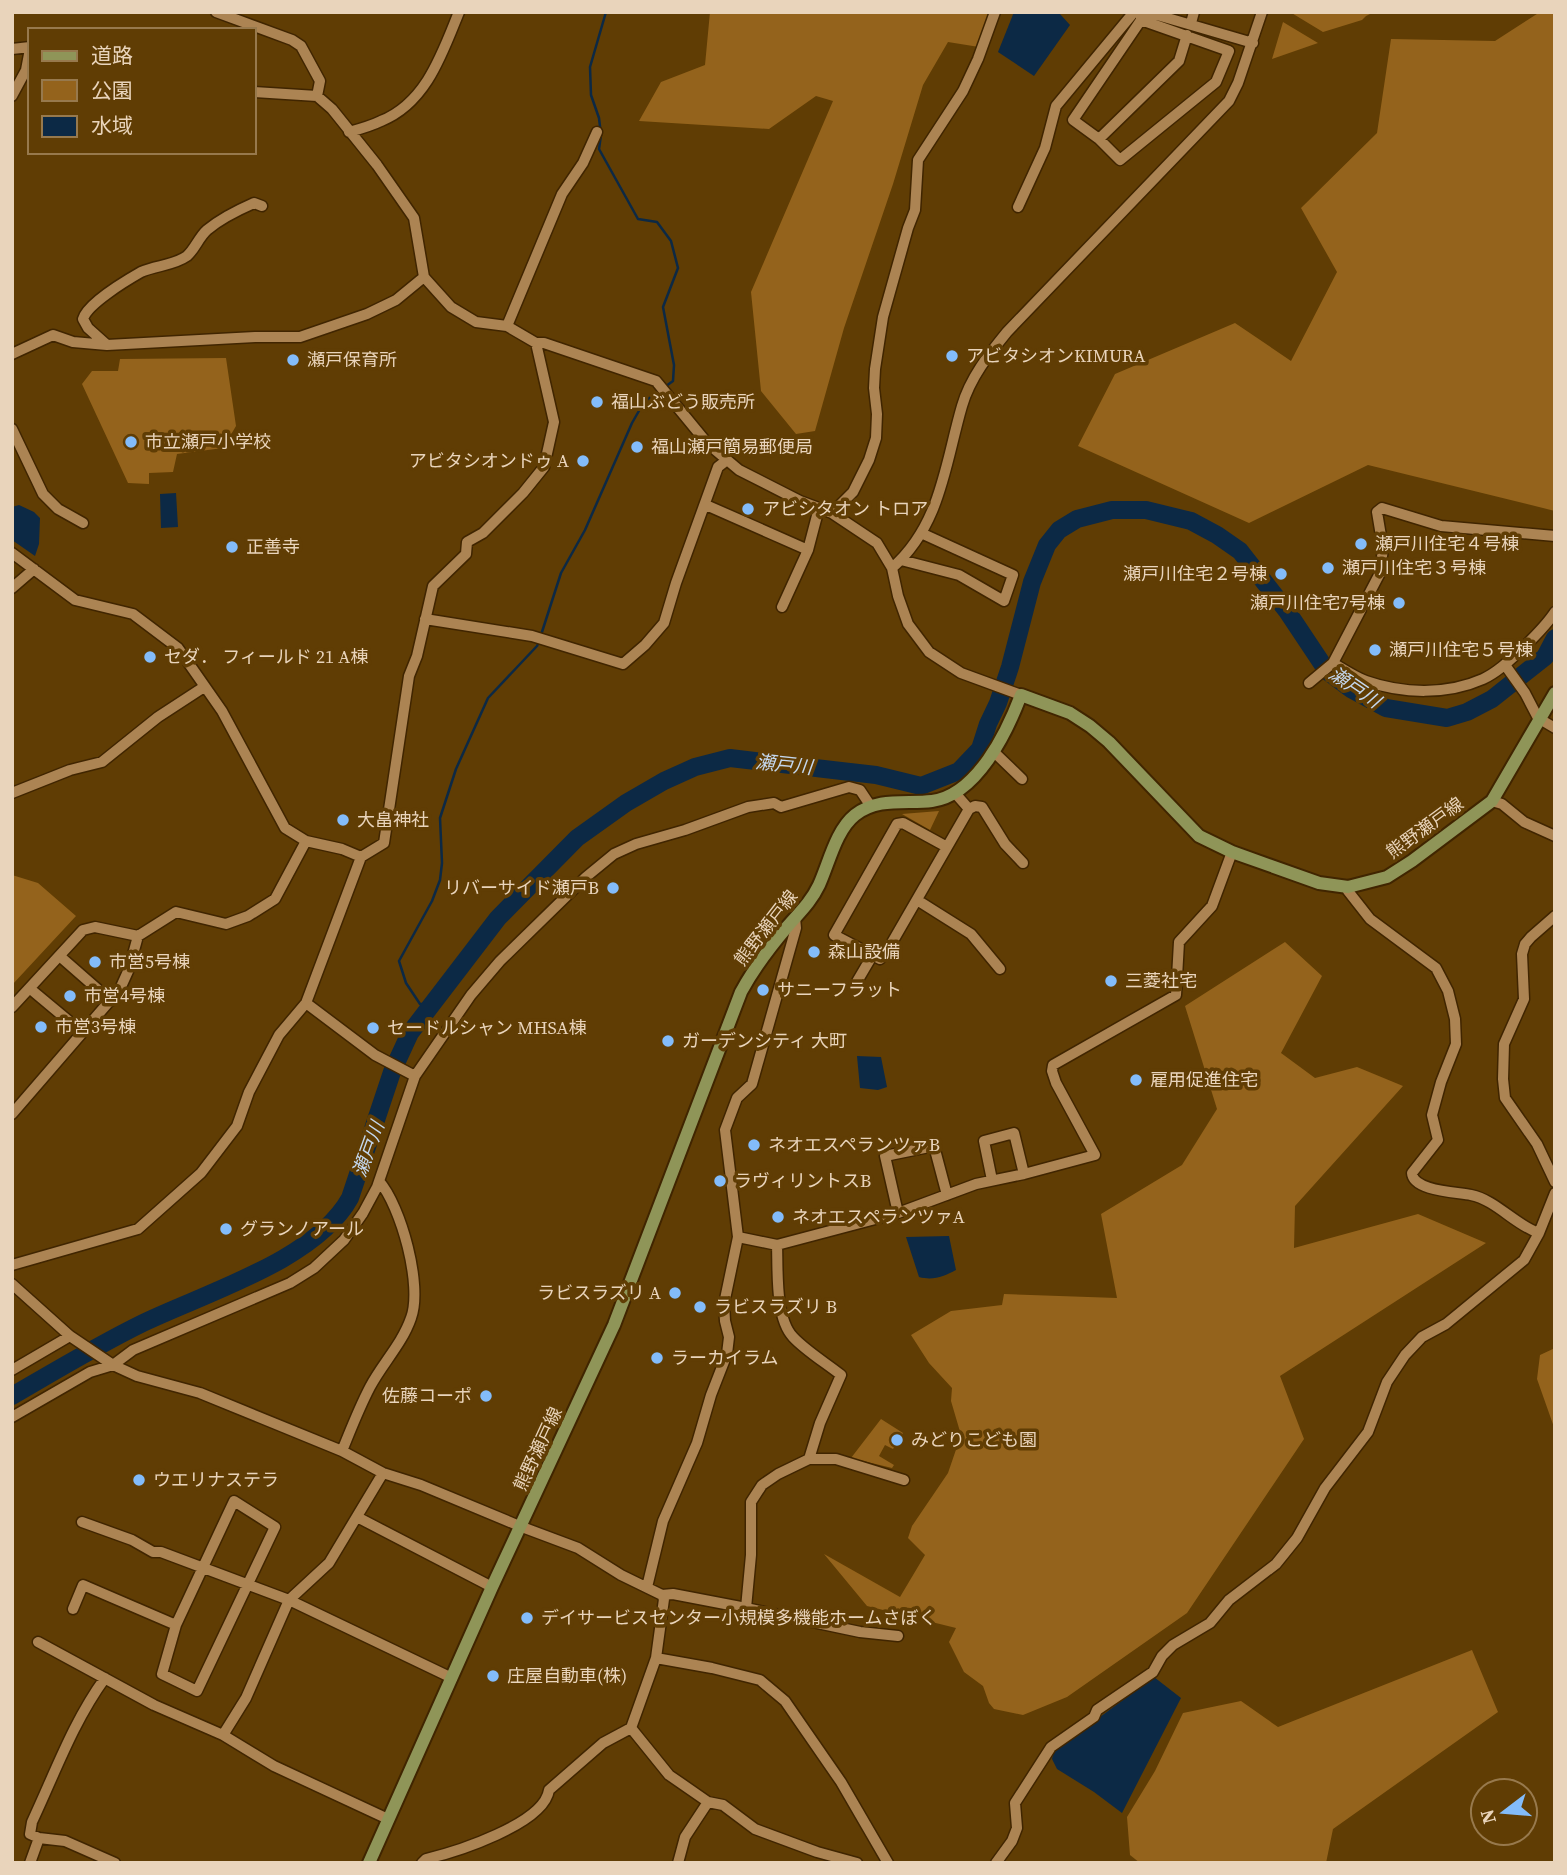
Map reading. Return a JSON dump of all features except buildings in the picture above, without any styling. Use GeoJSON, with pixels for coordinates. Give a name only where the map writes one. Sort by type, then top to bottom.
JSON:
{"type":"FeatureCollection","features":[{"type":"Feature","properties":{"kind":"main road"},"geometry":{"type":"LineString","coordinates":[[870,805],[934,800],[955,793],[994,752],[1010,723],[1017,693]]}},
{"type":"Feature","properties":{"kind":"main road","name":"熊野瀬戸線"},"geometry":{"type":"LineString","coordinates":[[1017,693],[1070,713],[1090,726],[1199,836],[1232,852],[1319,883],[1348,887],[1387,877],[1492,801],[1555,693]]}},
{"type":"Feature","properties":{"kind":"main road","name":"熊野瀬戸線"},"geometry":{"type":"LineString","coordinates":[[369,1863],[492,1587],[614,1325],[741,992],[756,965],[809,904],[844,828],[854,816],[870,805]]}},
{"type":"Feature","properties":{"kind":"street"},"geometry":{"type":"LineString","coordinates":[[216,12],[230,15],[301,46],[320,81],[317,96]]}},
{"type":"Feature","properties":{"kind":"street"},"geometry":{"type":"LineString","coordinates":[[349,132],[383,121],[406,104],[426,83],[459,12]]}},
{"type":"Feature","properties":{"kind":"street"},"geometry":{"type":"LineString","coordinates":[[832,513],[853,492],[869,460],[876,438],[875,369],[883,317],[915,210],[918,160],[963,91],[995,12]]}},
{"type":"Feature","properties":{"kind":"street"},"geometry":{"type":"LineString","coordinates":[[1191,23],[1194,12]]}},
{"type":"Feature","properties":{"kind":"street"},"geometry":{"type":"LineString","coordinates":[[892,568],[921,533],[939,498],[962,406],[985,360],[1007,332],[1229,101],[1238,83],[1262,12]]}},
{"type":"Feature","properties":{"kind":"street"},"geometry":{"type":"LineString","coordinates":[[1141,14],[1191,23],[1252,43]]}},
{"type":"Feature","properties":{"kind":"street"},"geometry":{"type":"LineString","coordinates":[[1141,14],[1229,51],[1216,82],[1120,160],[1099,139],[1073,120],[1141,14]]}},
{"type":"Feature","properties":{"kind":"street"},"geometry":{"type":"LineString","coordinates":[[1018,207],[1045,148],[1056,106],[1141,14]]}},
{"type":"Feature","properties":{"kind":"street"},"geometry":{"type":"LineString","coordinates":[[1099,139],[1179,61],[1186,35]]}},
{"type":"Feature","properties":{"kind":"street"},"geometry":{"type":"LineString","coordinates":[[12,96],[26,69],[28,58]]}},
{"type":"Feature","properties":{"kind":"street"},"geometry":{"type":"LineString","coordinates":[[256,92],[317,96],[332,109],[377,164],[414,218],[424,277],[451,307],[476,322],[507,326],[536,343],[544,342],[656,380],[685,419],[739,470],[775,489],[832,513],[877,543],[892,568],[908,624],[929,652],[951,668],[1017,693]]}},
{"type":"Feature","properties":{"kind":"street"},"geometry":{"type":"LineString","coordinates":[[507,326],[562,194],[583,163],[597,132]]}},
{"type":"Feature","properties":{"kind":"street"},"geometry":{"type":"LineString","coordinates":[[107,345],[88,328],[83,319],[96,302],[142,272],[174,264],[188,254],[206,231],[224,219],[254,203],[262,206]]}},
{"type":"Feature","properties":{"kind":"street"},"geometry":{"type":"LineString","coordinates":[[12,354],[53,335],[72,342],[107,345],[300,337],[367,314],[396,300],[424,277]]}},
{"type":"Feature","properties":{"kind":"street"},"geometry":{"type":"LineString","coordinates":[[12,1265],[138,1229],[201,1173],[237,1126],[249,1092],[279,1035],[306,1003],[361,858],[384,843],[409,676],[417,656],[433,586],[466,554],[467,542],[483,533],[523,493],[544,467],[554,422],[536,343]]}},
{"type":"Feature","properties":{"kind":"street"},"geometry":{"type":"LineString","coordinates":[[12,429],[43,494],[58,509],[83,523]]}},
{"type":"Feature","properties":{"kind":"street"},"geometry":{"type":"LineString","coordinates":[[425,619],[532,636],[623,664],[664,623],[718,467],[727,460]]}},
{"type":"Feature","properties":{"kind":"street"},"geometry":{"type":"LineString","coordinates":[[706,505],[808,550]]}},
{"type":"Feature","properties":{"kind":"street"},"geometry":{"type":"LineString","coordinates":[[782,607],[808,550],[819,508]]}},
{"type":"Feature","properties":{"kind":"street"},"geometry":{"type":"LineString","coordinates":[[1309,683],[1331,665],[1380,573],[1383,548],[1377,512],[1382,508],[1441,526],[1555,536]]}},
{"type":"Feature","properties":{"kind":"street"},"geometry":{"type":"LineString","coordinates":[[901,560],[958,575],[1004,601],[1013,575],[921,533]]}},
{"type":"Feature","properties":{"kind":"street"},"geometry":{"type":"LineString","coordinates":[[12,553],[75,600],[133,614],[178,648],[222,710],[285,828],[306,841],[341,849],[361,858]]}},
{"type":"Feature","properties":{"kind":"street"},"geometry":{"type":"LineString","coordinates":[[12,588],[34,569]]}},
{"type":"Feature","properties":{"kind":"street"},"geometry":{"type":"LineString","coordinates":[[1331,665],[1363,680],[1395,690],[1428,691],[1457,687],[1507,668],[1555,612]]}},
{"type":"Feature","properties":{"kind":"street"},"geometry":{"type":"LineString","coordinates":[[1507,668],[1525,693],[1538,718],[1555,728]]}},
{"type":"Feature","properties":{"kind":"street"},"geometry":{"type":"LineString","coordinates":[[12,793],[70,770],[102,762],[158,717],[204,687]]}},
{"type":"Feature","properties":{"kind":"street"},"geometry":{"type":"LineString","coordinates":[[994,752],[1022,779]]}},
{"type":"Feature","properties":{"kind":"street"},"geometry":{"type":"LineString","coordinates":[[12,1417],[90,1371],[133,1350],[289,1283],[314,1268],[344,1240],[363,1213],[379,1181],[414,1075],[471,995],[500,961],[586,877],[614,854],[748,807],[774,803],[781,807],[849,787],[860,790],[870,805]]}},
{"type":"Feature","properties":{"kind":"street"},"geometry":{"type":"LineString","coordinates":[[955,793],[969,809]]}},
{"type":"Feature","properties":{"kind":"street"},"geometry":{"type":"LineString","coordinates":[[1492,801],[1502,804],[1524,822],[1555,836]]}},
{"type":"Feature","properties":{"kind":"street"},"geometry":{"type":"LineString","coordinates":[[947,846],[903,822],[898,824],[834,935],[880,959],[969,809],[975,806],[982,807],[1005,844],[1023,863]]}},
{"type":"Feature","properties":{"kind":"street"},"geometry":{"type":"LineString","coordinates":[[13,1111],[120,989],[129,970],[138,936],[176,912],[226,924],[248,916],[275,899],[306,841]]}},
{"type":"Feature","properties":{"kind":"street"},"geometry":{"type":"LineString","coordinates":[[738,1237],[777,1245],[898,1213],[992,1180],[1095,1154],[1056,1083],[1053,1065],[1175,995],[1179,942],[1212,906],[1232,852]]}},
{"type":"Feature","properties":{"kind":"street"},"geometry":{"type":"LineString","coordinates":[[1348,887],[1348,891],[1370,919],[1436,968],[1448,991],[1455,1019],[1456,1044],[1432,1115],[1438,1140],[1412,1173],[1412,1178],[1418,1184],[1474,1195],[1539,1233]]}},
{"type":"Feature","properties":{"kind":"street"},"geometry":{"type":"LineString","coordinates":[[917,900],[971,934],[1000,969]]}},
{"type":"Feature","properties":{"kind":"street"},"geometry":{"type":"LineString","coordinates":[[1555,916],[1531,937],[1522,954],[1524,999],[1504,1044],[1503,1079],[1505,1098],[1537,1144],[1555,1182]]}},
{"type":"Feature","properties":{"kind":"street"},"geometry":{"type":"LineString","coordinates":[[647,1587],[663,1521],[697,1443],[727,1354],[729,1337],[724,1304],[738,1237],[725,1130],[737,1098],[752,1084],[796,928],[795,918]]}},
{"type":"Feature","properties":{"kind":"street"},"geometry":{"type":"LineString","coordinates":[[12,1007],[83,930],[96,927],[138,936]]}},
{"type":"Feature","properties":{"kind":"street"},"geometry":{"type":"LineString","coordinates":[[855,985],[872,956]]}},
{"type":"Feature","properties":{"kind":"street"},"geometry":{"type":"LineString","coordinates":[[63,959],[111,1001]]}},
{"type":"Feature","properties":{"kind":"street"},"geometry":{"type":"LineString","coordinates":[[34,992],[82,1032]]}},
{"type":"Feature","properties":{"kind":"street"},"geometry":{"type":"LineString","coordinates":[[306,1003],[379,1056],[414,1075]]}},
{"type":"Feature","properties":{"kind":"street"},"geometry":{"type":"LineString","coordinates":[[992,1180],[984,1141],[1014,1133],[1024,1174]]}},
{"type":"Feature","properties":{"kind":"street"},"geometry":{"type":"LineString","coordinates":[[898,1213],[886,1156],[934,1146],[947,1195]]}},
{"type":"Feature","properties":{"kind":"street"},"geometry":{"type":"LineString","coordinates":[[342,1451],[359,1407],[412,1317],[413,1273],[409,1251],[389,1192],[379,1181]]}},
{"type":"Feature","properties":{"kind":"street"},"geometry":{"type":"LineString","coordinates":[[996,1863],[1013,1842],[1017,1828],[1016,1803],[1051,1747],[1094,1717],[1097,1710],[1153,1672],[1162,1656],[1173,1645],[1210,1623],[1229,1600],[1276,1564],[1297,1538],[1325,1488],[1368,1432],[1387,1382],[1405,1355],[1422,1337],[1446,1324],[1524,1260],[1539,1233],[1555,1193]]}},
{"type":"Feature","properties":{"kind":"street"},"geometry":{"type":"LineString","coordinates":[[777,1245],[781,1310],[787,1327],[792,1336],[841,1375],[820,1423],[809,1459]]}},
{"type":"Feature","properties":{"kind":"street"},"geometry":{"type":"LineString","coordinates":[[12,1284],[72,1338],[136,1376],[200,1393],[342,1451],[383,1473],[421,1485],[579,1548],[662,1595],[673,1594],[869,1634],[898,1636]]}},
{"type":"Feature","properties":{"kind":"street"},"geometry":{"type":"LineString","coordinates":[[12,1370],[72,1338]]}},
{"type":"Feature","properties":{"kind":"street"},"geometry":{"type":"LineString","coordinates":[[746,1608],[751,1555],[751,1502],[762,1485],[809,1459],[836,1459],[904,1480]]}},
{"type":"Feature","properties":{"kind":"street"},"geometry":{"type":"LineString","coordinates":[[223,1735],[246,1698],[289,1600],[329,1563],[383,1473]]}},
{"type":"Feature","properties":{"kind":"street"},"geometry":{"type":"LineString","coordinates":[[234,1501],[275,1527],[247,1584],[197,1691],[162,1674],[176,1625],[234,1501]]}},
{"type":"Feature","properties":{"kind":"street"},"geometry":{"type":"LineString","coordinates":[[357,1517],[492,1587]]}},
{"type":"Feature","properties":{"kind":"street"},"geometry":{"type":"LineString","coordinates":[[82,1522],[132,1540],[153,1552],[161,1552],[289,1600],[452,1678]]}},
{"type":"Feature","properties":{"kind":"street"},"geometry":{"type":"LineString","coordinates":[[73,1609],[83,1584],[176,1625]]}},
{"type":"Feature","properties":{"kind":"street"},"geometry":{"type":"LineString","coordinates":[[422,1863],[426,1859],[470,1845],[522,1823],[548,1798],[549,1790],[603,1743],[631,1728],[656,1658],[664,1599],[662,1595]]}},
{"type":"Feature","properties":{"kind":"street"},"geometry":{"type":"LineString","coordinates":[[38,1642],[154,1705],[223,1735],[274,1766],[388,1819]]}},
{"type":"Feature","properties":{"kind":"street"},"geometry":{"type":"LineString","coordinates":[[656,1658],[760,1680],[785,1701],[841,1782],[888,1863]]}},
{"type":"Feature","properties":{"kind":"street"},"geometry":{"type":"LineString","coordinates":[[105,1678],[86,1705],[32,1822],[30,1834],[39,1838],[65,1841],[115,1863]]}},
{"type":"Feature","properties":{"kind":"street"},"geometry":{"type":"LineString","coordinates":[[631,1728],[669,1775],[708,1802],[723,1805],[755,1829],[817,1852],[857,1863]]}},
{"type":"Feature","properties":{"kind":"street"},"geometry":{"type":"LineString","coordinates":[[678,1863],[685,1837],[708,1802]]}},
{"type":"Feature","properties":{"kind":"street"},"geometry":{"type":"LineString","coordinates":[[30,1863],[39,1838]]}},
{"type":"Feature","properties":{"kind":"green space"},"geometry":{"type":"Polygon","coordinates":[[[710,12],[993,12],[979,47],[948,42],[923,85],[844,328],[815,431],[796,434],[761,391],[751,292],[833,101],[816,96],[769,129],[639,121],[661,82],[705,65],[710,12]]]}},
{"type":"Feature","properties":{"kind":"green space"},"geometry":{"type":"Polygon","coordinates":[[[1290,12],[1374,12],[1362,20],[1323,32],[1290,12]]]}},
{"type":"Feature","properties":{"kind":"green space"},"geometry":{"type":"Polygon","coordinates":[[[1540,12],[1555,12],[1555,511],[1368,465],[1249,523],[1078,446],[1115,374],[1235,323],[1291,361],[1337,272],[1301,208],[1377,133],[1391,39],[1495,41],[1540,12]]]}},
{"type":"Feature","properties":{"kind":"green space"},"geometry":{"type":"Polygon","coordinates":[[[1283,22],[1318,43],[1272,59],[1283,22]]]}},
{"type":"Feature","properties":{"kind":"green space"},"geometry":{"type":"Polygon","coordinates":[[[226,358],[236,426],[223,448],[177,454],[173,472],[149,473],[149,484],[128,483],[82,384],[92,371],[118,371],[120,359],[226,358]]]}},
{"type":"Feature","properties":{"kind":"green space"},"geometry":{"type":"Polygon","coordinates":[[[939,811],[930,830],[902,814],[939,811]]]}},
{"type":"Feature","properties":{"kind":"green space"},"geometry":{"type":"Polygon","coordinates":[[[12,875],[38,883],[76,916],[12,985],[12,875]]]}},
{"type":"Feature","properties":{"kind":"green space"},"geometry":{"type":"Polygon","coordinates":[[[1285,942],[1322,976],[1281,1053],[1315,1078],[1357,1067],[1403,1086],[1295,1206],[1294,1248],[1418,1214],[1486,1243],[1280,1376],[1304,1439],[1187,1613],[1067,1697],[1023,1715],[994,1709],[983,1686],[964,1672],[949,1642],[956,1628],[867,1606],[824,1554],[900,1597],[925,1555],[908,1538],[912,1526],[948,1473],[961,1435],[951,1401],[952,1388],[929,1363],[911,1335],[951,1311],[1002,1305],[1004,1294],[1117,1298],[1101,1214],[1182,1165],[1217,1109],[1185,1006],[1285,942]]]}},
{"type":"Feature","properties":{"kind":"green space"},"geometry":{"type":"Polygon","coordinates":[[[1555,1348],[1555,1430],[1537,1379],[1540,1355],[1555,1348]]]}},
{"type":"Feature","properties":{"kind":"green space"},"geometry":{"type":"Polygon","coordinates":[[[881,1419],[903,1433],[893,1449],[885,1445],[879,1456],[894,1465],[892,1468],[851,1458],[881,1419]]]}},
{"type":"Feature","properties":{"kind":"green space"},"geometry":{"type":"Polygon","coordinates":[[[1472,1650],[1498,1712],[1333,1829],[1326,1863],[1140,1863],[1130,1855],[1127,1817],[1155,1771],[1183,1713],[1241,1701],[1278,1727],[1472,1650]]]}},
{"type":"Feature","properties":{"kind":"water"},"geometry":{"type":"Polygon","coordinates":[[[1014,12],[1060,14],[1070,25],[1034,76],[998,52],[1014,12]]]}},
{"type":"Feature","properties":{"kind":"water"},"geometry":{"type":"Polygon","coordinates":[[[176,493],[178,527],[161,528],[160,494],[176,493]]]}},
{"type":"Feature","properties":{"kind":"water"},"geometry":{"type":"Polygon","coordinates":[[[19,505],[40,518],[39,544],[35,556],[12,540],[12,507],[19,505]]]}},
{"type":"Feature","properties":{"kind":"water"},"geometry":{"type":"Polygon","coordinates":[[[857,1056],[881,1057],[887,1087],[878,1090],[860,1088],[857,1056]]]}},
{"type":"Feature","properties":{"kind":"water"},"geometry":{"type":"Polygon","coordinates":[[[949,1236],[956,1270],[934,1278],[919,1277],[906,1237],[949,1236]]]}},
{"type":"Feature","properties":{"kind":"water"},"geometry":{"type":"Polygon","coordinates":[[[1154,1677],[1181,1698],[1122,1813],[1057,1769],[1052,1759],[1054,1751],[1154,1677]]]}},
{"type":"Feature","properties":{"kind":"waterway"},"geometry":{"type":"LineString","coordinates":[[541,635],[561,573],[585,530],[632,423],[644,402],[673,381],[674,365],[663,307],[678,268],[671,241],[657,222],[638,219],[599,149],[601,135],[599,118],[591,95],[590,67],[606,12]]}},
{"type":"Feature","properties":{"kind":"waterway","name":"瀬戸川"},"geometry":{"type":"LineString","coordinates":[[12,1396],[126,1331],[227,1287],[286,1257],[334,1220],[350,1198],[392,1072],[410,1033],[498,918],[577,838],[626,803],[695,767],[730,758],[876,775],[921,786],[959,771],[980,749],[998,703],[1032,582],[1047,545],[1059,530],[1077,519],[1112,510],[1146,510],[1191,521],[1217,535],[1240,551],[1287,611],[1327,671],[1351,689],[1386,708],[1447,718],[1467,712],[1492,699],[1545,657],[1555,638]]}},
{"type":"Feature","properties":{"kind":"waterway"},"geometry":{"type":"LineString","coordinates":[[432,1004],[420,1004],[406,983],[399,961],[432,901],[440,880],[440,818],[456,769],[488,698],[539,642]]}},
{"type":"Feature","properties":{"kind":"place","name":"アビタシオンKIMURA"},"geometry":{"type":"Point","coordinates":[952,356]}},
{"type":"Feature","properties":{"kind":"place","name":"瀬戸保育所"},"geometry":{"type":"Point","coordinates":[293,360]}},
{"type":"Feature","properties":{"kind":"place","name":"福山ぶどう販売所"},"geometry":{"type":"Point","coordinates":[597,402]}},
{"type":"Feature","properties":{"kind":"place","name":"市立瀬戸小学校"},"geometry":{"type":"Point","coordinates":[131,442]}},
{"type":"Feature","properties":{"kind":"place","name":"福山瀬戸簡易郵便局"},"geometry":{"type":"Point","coordinates":[637,447]}},
{"type":"Feature","properties":{"kind":"place","name":"アビタシオンドゥ A"},"geometry":{"type":"Point","coordinates":[583,461]}},
{"type":"Feature","properties":{"kind":"place","name":"アビシタオン トロア"},"geometry":{"type":"Point","coordinates":[748,509]}},
{"type":"Feature","properties":{"kind":"place","name":"瀬戸川住宅４号棟"},"geometry":{"type":"Point","coordinates":[1361,544]}},
{"type":"Feature","properties":{"kind":"place","name":"正善寺"},"geometry":{"type":"Point","coordinates":[232,547]}},
{"type":"Feature","properties":{"kind":"place","name":"瀬戸川住宅３号棟"},"geometry":{"type":"Point","coordinates":[1328,568]}},
{"type":"Feature","properties":{"kind":"place","name":"瀬戸川住宅２号棟"},"geometry":{"type":"Point","coordinates":[1281,574]}},
{"type":"Feature","properties":{"kind":"place","name":"瀬戸川住宅7号棟"},"geometry":{"type":"Point","coordinates":[1399,603]}},
{"type":"Feature","properties":{"kind":"place","name":"瀬戸川住宅５号棟"},"geometry":{"type":"Point","coordinates":[1375,650]}},
{"type":"Feature","properties":{"kind":"place","name":"セダ． フィールド 21 A棟"},"geometry":{"type":"Point","coordinates":[150,657]}},
{"type":"Feature","properties":{"kind":"place","name":"大畠神社"},"geometry":{"type":"Point","coordinates":[343,820]}},
{"type":"Feature","properties":{"kind":"place","name":"リバーサイド瀬戸B"},"geometry":{"type":"Point","coordinates":[613,888]}},
{"type":"Feature","properties":{"kind":"place","name":"森山設備"},"geometry":{"type":"Point","coordinates":[814,952]}},
{"type":"Feature","properties":{"kind":"place","name":"市営5号棟"},"geometry":{"type":"Point","coordinates":[95,962]}},
{"type":"Feature","properties":{"kind":"place","name":"三菱社宅"},"geometry":{"type":"Point","coordinates":[1111,981]}},
{"type":"Feature","properties":{"kind":"place","name":"サニーフラット"},"geometry":{"type":"Point","coordinates":[763,990]}},
{"type":"Feature","properties":{"kind":"place","name":"市営4号棟"},"geometry":{"type":"Point","coordinates":[70,996]}},
{"type":"Feature","properties":{"kind":"place","name":"市営3号棟"},"geometry":{"type":"Point","coordinates":[41,1027]}},
{"type":"Feature","properties":{"kind":"place","name":"セードルシャン MHSA棟"},"geometry":{"type":"Point","coordinates":[373,1028]}},
{"type":"Feature","properties":{"kind":"place","name":"ガーデンシティ 大町"},"geometry":{"type":"Point","coordinates":[668,1041]}},
{"type":"Feature","properties":{"kind":"place","name":"雇用促進住宅"},"geometry":{"type":"Point","coordinates":[1136,1080]}},
{"type":"Feature","properties":{"kind":"place","name":"ネオエスペランツァB"},"geometry":{"type":"Point","coordinates":[754,1145]}},
{"type":"Feature","properties":{"kind":"place","name":"ラヴィリントスB"},"geometry":{"type":"Point","coordinates":[720,1181]}},
{"type":"Feature","properties":{"kind":"place","name":"ネオエスペランツァA"},"geometry":{"type":"Point","coordinates":[778,1217]}},
{"type":"Feature","properties":{"kind":"place","name":"グランノアール"},"geometry":{"type":"Point","coordinates":[226,1229]}},
{"type":"Feature","properties":{"kind":"place","name":"ラビスラズリ A"},"geometry":{"type":"Point","coordinates":[675,1293]}},
{"type":"Feature","properties":{"kind":"place","name":"ラビスラズリ B"},"geometry":{"type":"Point","coordinates":[700,1307]}},
{"type":"Feature","properties":{"kind":"place","name":"ラーカイラム"},"geometry":{"type":"Point","coordinates":[657,1358]}},
{"type":"Feature","properties":{"kind":"place","name":"佐藤コーポ"},"geometry":{"type":"Point","coordinates":[486,1396]}},
{"type":"Feature","properties":{"kind":"place","name":"みどりこども園"},"geometry":{"type":"Point","coordinates":[897,1440]}},
{"type":"Feature","properties":{"kind":"place","name":"ウエリナステラ"},"geometry":{"type":"Point","coordinates":[139,1480]}},
{"type":"Feature","properties":{"kind":"place","name":"デイサービスセンター小規模多機能ホームさぼく"},"geometry":{"type":"Point","coordinates":[527,1618]}},
{"type":"Feature","properties":{"kind":"place","name":"庄屋自動車(株)"},"geometry":{"type":"Point","coordinates":[493,1676]}}]}
